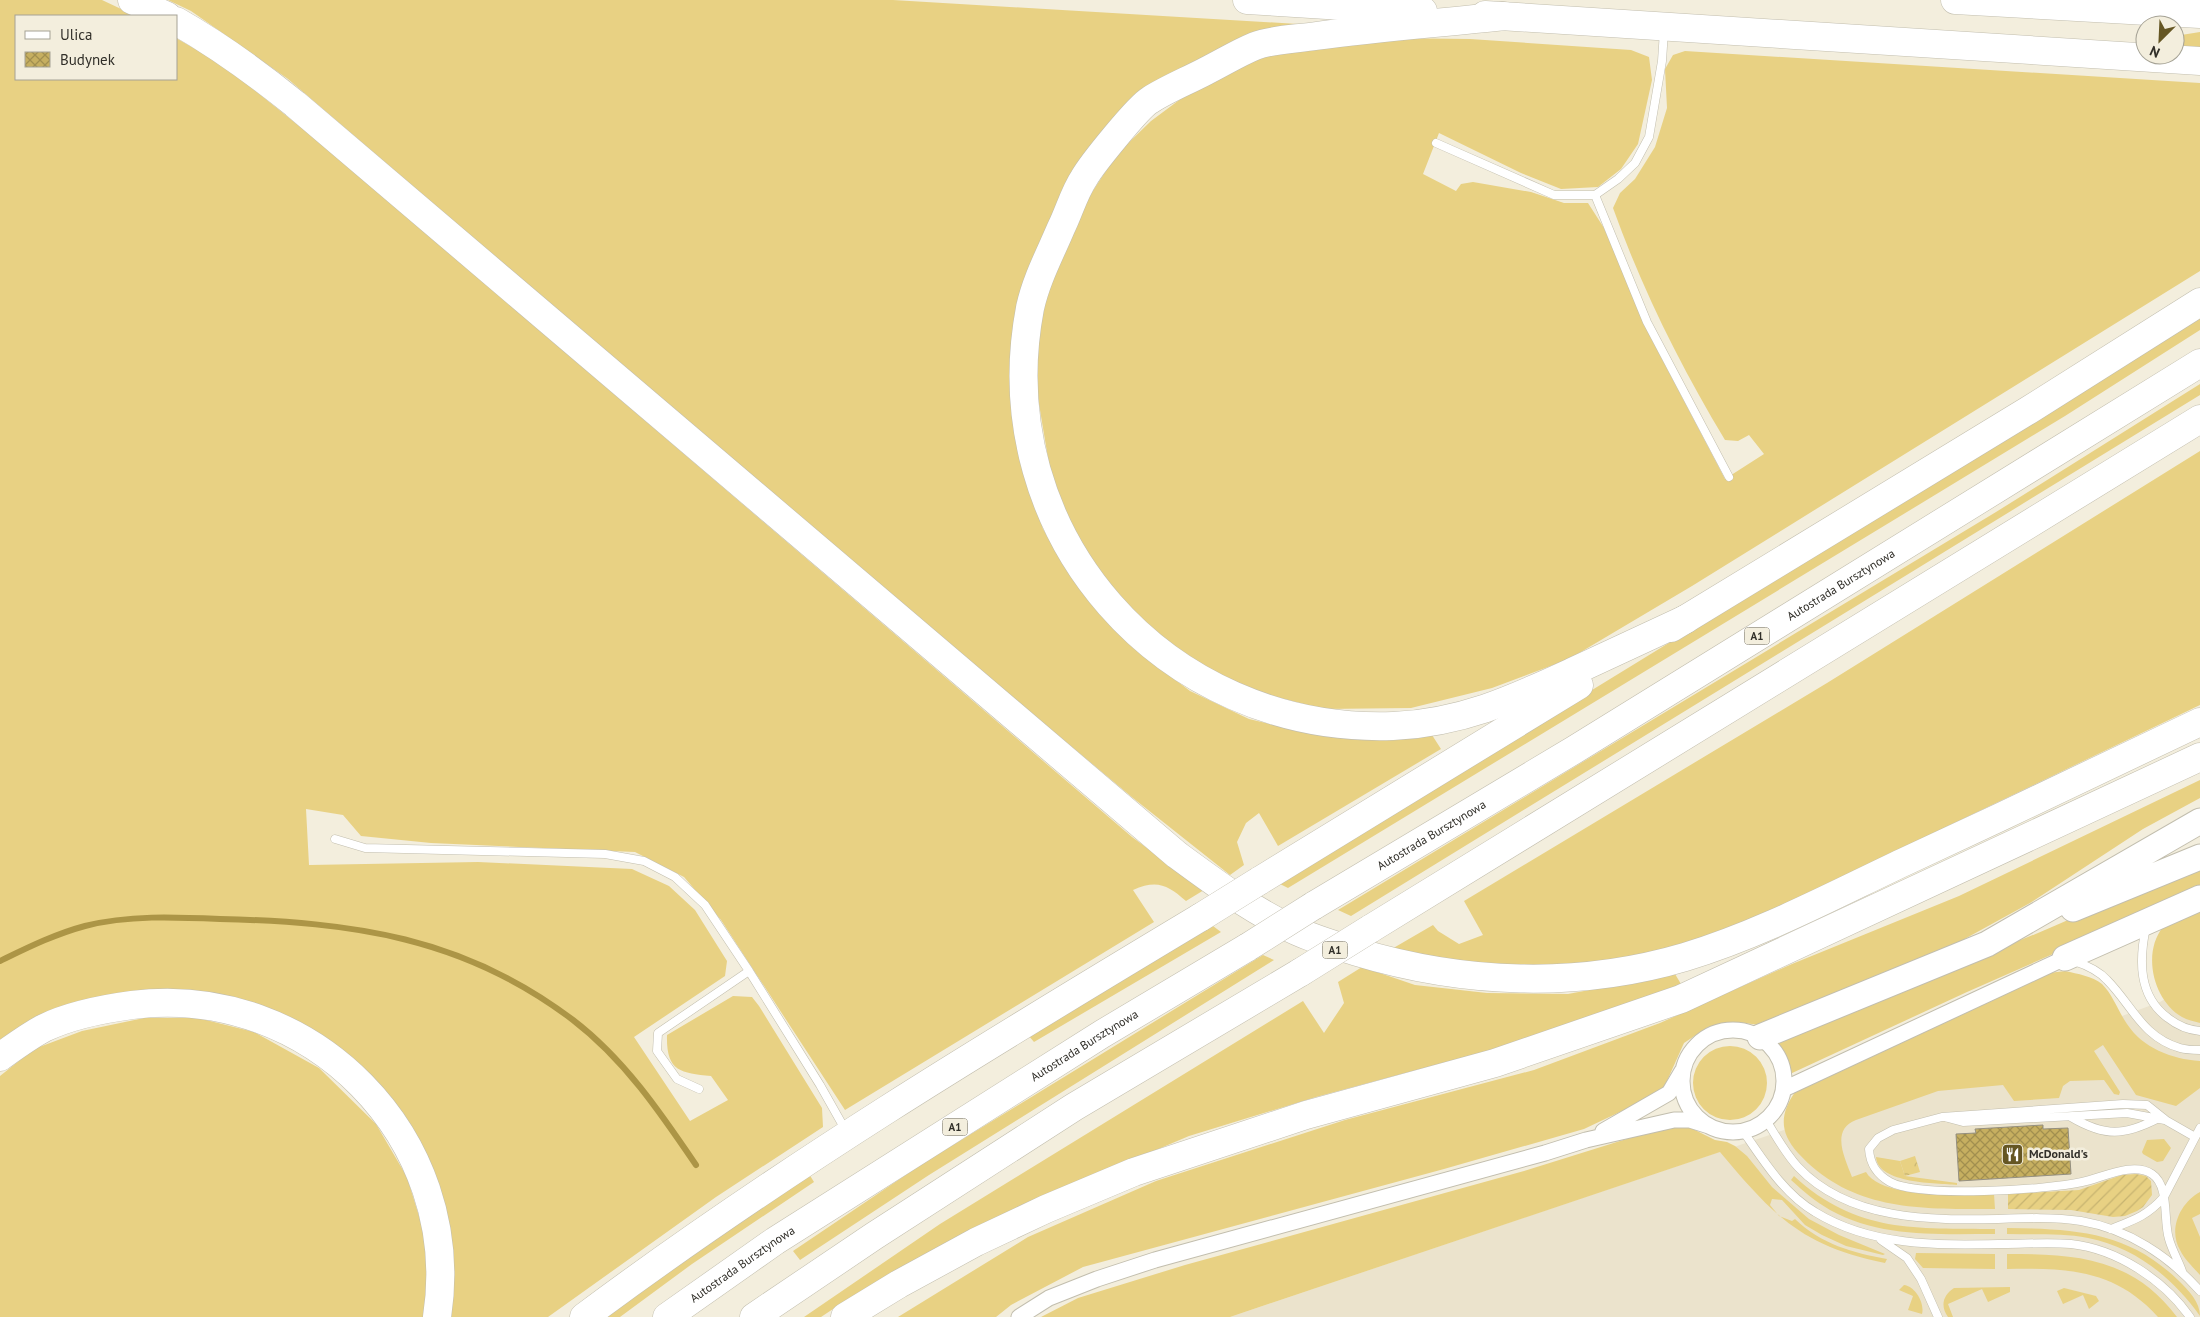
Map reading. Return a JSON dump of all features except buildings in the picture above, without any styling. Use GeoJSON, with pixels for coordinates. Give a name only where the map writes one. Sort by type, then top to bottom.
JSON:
{"type":"FeatureCollection","features":[{"type":"Feature","properties":{"kind":"highway"},"geometry":{"type":"LineString","coordinates":[[132,0],[165,15]]}},
{"type":"Feature","properties":{"kind":"highway"},"geometry":{"type":"LineString","coordinates":[[1247,0],[2200,61]]}},
{"type":"Feature","properties":{"kind":"highway"},"geometry":{"type":"LineString","coordinates":[[1955,0],[2200,14]]}},
{"type":"Feature","properties":{"kind":"highway"},"geometry":{"type":"LineString","coordinates":[[1504,16],[1342,33],[1258,45],[1145,102],[1084,178],[1036,285],[1030,310],[1024,374],[1026,408],[1035,466],[1040,483],[1051,513],[1077,562],[1112,607],[1135,631],[1160,652],[1209,686],[1285,714],[1336,724],[1390,726],[1413,725],[1482,711],[1686,619]]}},
{"type":"Feature","properties":{"kind":"highway"},"geometry":{"type":"LineString","coordinates":[[178,22],[222,50],[295,104],[1177,855],[1210,879],[1285,926],[1325,942],[1389,961],[1447,973],[1499,979],[1595,976],[1684,957],[1784,918],[2200,722]]}},
{"type":"Feature","properties":{"kind":"highway"},"geometry":{"type":"LineString","coordinates":[[584,1317],[758,1192],[847,1134],[2029,410],[2200,302]]}},
{"type":"Feature","properties":{"kind":"highway","name":"Autostrada Bursztynowa"},"geometry":{"type":"LineString","coordinates":[[667,1317],[783,1236],[1102,1034],[1574,750],[2200,363]]}},
{"type":"Feature","properties":{"kind":"highway","name":"A1"},"geometry":{"type":"LineString","coordinates":[[754,1317],[874,1236],[1074,1106],[1301,972],[2200,419]]}},
{"type":"Feature","properties":{"kind":"highway"},"geometry":{"type":"LineString","coordinates":[[845,1317],[976,1242],[1046,1209],[1134,1172],[1306,1115],[1495,1063],[1681,999],[2200,757]]}},
{"type":"Feature","properties":{"kind":"highway"},"geometry":{"type":"LineString","coordinates":[[0,1057],[45,1028],[73,1017],[103,1008],[157,1001],[216,1006],[262,1019],[306,1040],[354,1076],[380,1103],[413,1155],[430,1204],[438,1239],[440,1274],[437,1317]]}},
{"type":"Feature","properties":{"kind":"main road"},"geometry":{"type":"LineString","coordinates":[[1987,944],[2200,822]]}},
{"type":"Feature","properties":{"kind":"main road"},"geometry":{"type":"LineString","coordinates":[[1760,1037],[2200,857]]}},
{"type":"Feature","properties":{"kind":"main road"},"geometry":{"type":"LineString","coordinates":[[2065,958],[2200,898]]}},
{"type":"Feature","properties":{"kind":"street"},"geometry":{"type":"LineString","coordinates":[[1784,1089],[2065,958]]}},
{"type":"Feature","properties":{"kind":"street"},"geometry":{"type":"LineString","coordinates":[[1018,1317],[1049,1298],[1097,1279],[1155,1260],[1545,1153],[1586,1140],[1674,1120],[1690,1120],[1726,1132],[1743,1131],[1766,1120],[1778,1106],[1784,1089],[1783,1069],[1775,1051],[1760,1037],[1743,1031],[1725,1031],[1716,1034],[1708,1037],[1694,1049],[1669,1092],[1586,1140]]}},
{"type":"Feature","properties":{"kind":"street"},"geometry":{"type":"LineString","coordinates":[[1685,1065],[1682,1083],[1687,1101],[1696,1115],[1709,1126]]}},
{"type":"Feature","properties":{"kind":"lane"},"geometry":{"type":"LineString","coordinates":[[1436,143],[1554,195],[1595,195],[1618,179],[1635,163],[1649,137],[1662,61],[1664,26]]}},
{"type":"Feature","properties":{"kind":"lane"},"geometry":{"type":"LineString","coordinates":[[1595,195],[1647,322],[1729,477]]}},
{"type":"Feature","properties":{"kind":"lane"},"geometry":{"type":"LineString","coordinates":[[335,839],[365,848],[604,854],[644,862],[675,877],[704,905],[749,971],[847,1134]]}},
{"type":"Feature","properties":{"kind":"lane"},"geometry":{"type":"LineString","coordinates":[[2148,921],[2143,943],[2142,965],[2143,981],[2150,999],[2161,1012],[2179,1026],[2200,1031]]}},
{"type":"Feature","properties":{"kind":"lane"},"geometry":{"type":"LineString","coordinates":[[2065,958],[2090,966],[2107,979],[2140,1023],[2159,1039],[2181,1048],[2200,1050]]}},
{"type":"Feature","properties":{"kind":"lane"},"geometry":{"type":"LineString","coordinates":[[699,1089],[677,1078],[656,1051],[658,1033],[749,971]]}},
{"type":"Feature","properties":{"kind":"lane"},"geometry":{"type":"LineString","coordinates":[[2163,1119],[2155,1109],[2138,1103],[1942,1117],[1894,1130],[1878,1138],[1869,1149],[1870,1162],[1878,1174],[1891,1182],[1906,1186],[1952,1190],[1989,1191],[2056,1186],[2136,1169],[2152,1174],[2159,1183],[2164,1197],[2168,1238],[2182,1270]]}},
{"type":"Feature","properties":{"kind":"lane"},"geometry":{"type":"LineString","coordinates":[[1942,1117],[1963,1122],[2127,1113],[2163,1119],[2195,1137]]}},
{"type":"Feature","properties":{"kind":"lane"},"geometry":{"type":"LineString","coordinates":[[2071,1117],[2095,1130],[2114,1133],[2140,1128],[2163,1119]]}},
{"type":"Feature","properties":{"kind":"lane"},"geometry":{"type":"LineString","coordinates":[[1766,1120],[1781,1145],[1799,1168],[1826,1189],[1850,1201],[1896,1216],[1938,1219],[2055,1218],[2111,1229],[2156,1250],[2182,1270],[2200,1291]]}},
{"type":"Feature","properties":{"kind":"lane"},"geometry":{"type":"LineString","coordinates":[[2111,1229],[2142,1217],[2164,1197],[2200,1128]]}},
{"type":"Feature","properties":{"kind":"lane"},"geometry":{"type":"LineString","coordinates":[[1743,1131],[1763,1161],[1785,1187],[1815,1212],[1853,1230],[1877,1238],[1923,1244],[2073,1244],[2105,1252],[2132,1265],[2159,1282],[2182,1305],[2190,1317]]}},
{"type":"Feature","properties":{"kind":"lane"},"geometry":{"type":"LineString","coordinates":[[1877,1238],[1904,1255],[1921,1278],[1938,1317]]}},
{"type":"Feature","properties":{"kind":"shaded area"},"geometry":{"type":"Polygon","coordinates":[[[2200,978],[2200,1317],[1230,1317],[2122,1016],[2160,1002],[2200,978]]]}},
{"type":"Feature","properties":{"kind":"green space"},"geometry":{"type":"Polygon","coordinates":[[[0,0],[102,0],[134,15],[15,15],[15,80],[178,80],[178,39],[223,65],[319,142],[1132,837],[1204,890],[1186,901],[1174,891],[1162,885],[1149,885],[1133,890],[1154,922],[845,1110],[721,920],[684,877],[635,852],[431,843],[361,836],[343,815],[306,809],[309,865],[478,862],[632,869],[669,886],[695,910],[727,961],[725,976],[634,1037],[690,1121],[728,1100],[711,1076],[683,1071],[672,1063],[667,1047],[667,1035],[733,996],[752,997],[822,1108],[823,1127],[716,1197],[548,1317],[446,1317],[445,1216],[306,1029],[239,1000],[143,991],[0,1043],[0,0]]]}},
{"type":"Feature","properties":{"kind":"green space"},"geometry":{"type":"Polygon","coordinates":[[[168,0],[893,0],[1298,24],[1233,45],[1159,86],[1024,289],[1011,361],[1017,443],[1043,529],[1082,592],[1132,647],[1190,691],[1249,719],[1307,733],[1376,739],[1432,735],[1441,749],[1278,846],[1259,813],[1246,823],[1237,842],[1244,865],[1230,875],[1133,798],[862,571],[288,79],[191,11],[168,0]]]}},
{"type":"Feature","properties":{"kind":"green space"},"geometry":{"type":"Polygon","coordinates":[[[2200,32],[2200,48],[2185,47],[2185,34],[2200,32]]]}},
{"type":"Feature","properties":{"kind":"green space"},"geometry":{"type":"Polygon","coordinates":[[[1383,38],[1470,39],[1631,50],[1649,57],[1652,80],[1638,144],[1621,169],[1598,187],[1561,189],[1521,173],[1439,133],[1423,174],[1456,191],[1461,184],[1473,182],[1531,192],[1564,203],[1588,203],[1604,228],[1652,340],[1725,479],[1764,454],[1749,435],[1738,441],[1725,440],[1663,327],[1613,208],[1620,193],[1635,179],[1655,147],[1667,108],[1665,69],[1673,55],[1685,51],[2200,83],[2200,271],[1692,586],[1569,659],[1492,688],[1411,708],[1323,709],[1258,692],[1207,671],[1146,628],[1089,565],[1053,488],[1033,368],[1043,300],[1083,206],[1117,154],[1151,121],[1190,92],[1245,62],[1302,48],[1383,38]]]}},
{"type":"Feature","properties":{"kind":"green space"},"geometry":{"type":"Polygon","coordinates":[[[2200,317],[2200,330],[2065,416],[1288,888],[1280,884],[1447,779],[2200,317]]]}},
{"type":"Feature","properties":{"kind":"green space"},"geometry":{"type":"Polygon","coordinates":[[[2200,384],[2200,395],[1351,916],[1338,910],[1996,512],[2200,384]]]}},
{"type":"Feature","properties":{"kind":"green space"},"geometry":{"type":"Polygon","coordinates":[[[2200,451],[2200,705],[1725,933],[1635,958],[1540,969],[1456,965],[1390,950],[1433,925],[1438,931],[1459,944],[1483,935],[1464,901],[1827,683],[2200,451]]]}},
{"type":"Feature","properties":{"kind":"green space"},"geometry":{"type":"Polygon","coordinates":[[[2200,780],[2200,798],[2143,829],[2030,903],[1950,947],[1760,1025],[1736,1022],[1708,1027],[1684,1043],[1662,1092],[1584,1129],[1083,1267],[1011,1305],[996,1317],[898,1317],[1028,1237],[1156,1181],[1345,1120],[1534,1070],[1660,1023],[1792,964],[1959,896],[2200,780]]]}},
{"type":"Feature","properties":{"kind":"green space"},"geometry":{"type":"Polygon","coordinates":[[[2200,863],[2200,889],[1967,992],[1790,1074],[1787,1057],[1773,1040],[2038,933],[2200,863]]]}},
{"type":"Feature","properties":{"kind":"green space"},"geometry":{"type":"Polygon","coordinates":[[[2200,906],[2200,1023],[2182,1017],[2164,999],[2158,988],[2152,962],[2153,950],[2163,927],[2175,918],[2200,906]]]}},
{"type":"Feature","properties":{"kind":"green space"},"geometry":{"type":"Polygon","coordinates":[[[1213,926],[1221,932],[1034,1042],[1028,1035],[1213,926]]]}},
{"type":"Feature","properties":{"kind":"green space"},"geometry":{"type":"Polygon","coordinates":[[[1263,955],[1274,960],[929,1175],[800,1260],[793,1251],[922,1164],[1263,955]]]}},
{"type":"Feature","properties":{"kind":"green space"},"geometry":{"type":"Polygon","coordinates":[[[1362,967],[1415,985],[1487,993],[1568,994],[1675,974],[1681,984],[1565,1030],[1316,1097],[1189,1136],[1090,1178],[836,1307],[821,1317],[804,1317],[940,1224],[1303,1001],[1324,1033],[1344,1003],[1338,982],[1362,967]]]}},
{"type":"Feature","properties":{"kind":"green space"},"geometry":{"type":"Polygon","coordinates":[[[2065,971],[2089,977],[2102,984],[2127,1024],[2149,1046],[2168,1055],[2200,1061],[2200,1088],[2176,1106],[2136,1095],[2103,1045],[2094,1051],[2120,1092],[2119,1095],[2114,1094],[2104,1080],[2070,1081],[2063,1086],[2059,1098],[2014,1101],[2003,1085],[1938,1091],[1856,1120],[1843,1130],[1841,1137],[1843,1153],[1852,1177],[1866,1172],[1875,1181],[1889,1187],[1926,1194],[1994,1194],[1995,1209],[1914,1207],[1865,1197],[1841,1187],[1819,1172],[1798,1153],[1787,1138],[1784,1115],[1795,1092],[2049,973],[2065,971]]]}},
{"type":"Feature","properties":{"kind":"green space"},"geometry":{"type":"Polygon","coordinates":[[[144,1018],[198,1018],[254,1032],[319,1068],[376,1124],[407,1177],[426,1239],[426,1317],[0,1317],[0,1076],[34,1049],[82,1031],[144,1018]]]}},
{"type":"Feature","properties":{"kind":"green space"},"geometry":{"type":"Polygon","coordinates":[[[1730,1046],[1744,1049],[1756,1057],[1764,1069],[1767,1083],[1764,1097],[1756,1109],[1744,1117],[1730,1120],[1716,1117],[1704,1109],[1696,1097],[1693,1083],[1696,1069],[1704,1057],[1716,1049],[1730,1046]]]}},
{"type":"Feature","properties":{"kind":"green space"},"geometry":{"type":"Polygon","coordinates":[[[1668,1126],[1687,1126],[1715,1140],[1727,1142],[1735,1146],[1747,1156],[1772,1187],[1809,1219],[1839,1235],[1885,1254],[1846,1246],[1822,1235],[1805,1225],[1782,1200],[1772,1199],[1770,1205],[1776,1213],[1756,1194],[1720,1152],[1230,1317],[1041,1317],[1078,1298],[1185,1265],[1524,1171],[1668,1126]]]}},
{"type":"Feature","properties":{"kind":"green space"},"geometry":{"type":"Polygon","coordinates":[[[2164,1139],[2171,1148],[2163,1161],[2157,1162],[2143,1154],[2142,1152],[2147,1140],[2164,1139]]]}},
{"type":"Feature","properties":{"kind":"green space"},"geometry":{"type":"Polygon","coordinates":[[[1915,1156],[1920,1172],[1905,1176],[1900,1161],[1915,1156]]]}},
{"type":"Feature","properties":{"kind":"green space"},"geometry":{"type":"Polygon","coordinates":[[[1876,1157],[1900,1161],[1905,1176],[1957,1183],[1957,1185],[1923,1182],[1897,1177],[1879,1166],[1876,1157]]]}},
{"type":"Feature","properties":{"kind":"green space"},"geometry":{"type":"Polygon","coordinates":[[[809,1174],[814,1182],[692,1264],[620,1317],[605,1317],[809,1174]]]}},
{"type":"Feature","properties":{"kind":"green space"},"geometry":{"type":"Polygon","coordinates":[[[2136,1174],[2146,1176],[2151,1181],[2152,1195],[2143,1207],[2125,1216],[2113,1217],[2071,1210],[2008,1209],[2008,1194],[2079,1190],[2122,1175],[2136,1174]]]}},
{"type":"Feature","properties":{"kind":"green space"},"geometry":{"type":"Polygon","coordinates":[[[1794,1176],[1817,1195],[1841,1209],[1864,1218],[1888,1224],[1913,1227],[1995,1229],[1995,1234],[1932,1234],[1869,1226],[1849,1219],[1825,1207],[1791,1180],[1794,1176]]]}},
{"type":"Feature","properties":{"kind":"green space"},"geometry":{"type":"Polygon","coordinates":[[[2200,1192],[2200,1214],[2192,1218],[2200,1237],[2200,1275],[2182,1254],[2175,1234],[2178,1217],[2182,1210],[2200,1192]]]}},
{"type":"Feature","properties":{"kind":"green space"},"geometry":{"type":"Polygon","coordinates":[[[1781,1217],[1792,1221],[1795,1219],[1816,1235],[1838,1246],[1862,1254],[1887,1259],[1885,1263],[1856,1256],[1831,1247],[1810,1237],[1781,1217]]]}},
{"type":"Feature","properties":{"kind":"green space"},"geometry":{"type":"Polygon","coordinates":[[[2007,1228],[2077,1232],[2099,1236],[2140,1252],[2160,1264],[2179,1281],[2196,1301],[2200,1316],[2178,1289],[2165,1277],[2152,1266],[2122,1249],[2105,1242],[2078,1236],[2007,1234],[2007,1228]]]}},
{"type":"Feature","properties":{"kind":"green space"},"geometry":{"type":"Polygon","coordinates":[[[1916,1253],[1995,1254],[1995,1269],[1923,1268],[1915,1259],[1916,1253]]]}},
{"type":"Feature","properties":{"kind":"green space"},"geometry":{"type":"Polygon","coordinates":[[[2007,1254],[2056,1255],[2101,1263],[2141,1282],[2160,1297],[2177,1317],[2158,1317],[2142,1301],[2125,1289],[2107,1280],[2070,1271],[2007,1269],[2007,1254]]]}},
{"type":"Feature","properties":{"kind":"green space"},"geometry":{"type":"Polygon","coordinates":[[[1904,1285],[1912,1288],[1921,1300],[1922,1314],[1908,1310],[1913,1296],[1899,1290],[1904,1285]]]}},
{"type":"Feature","properties":{"kind":"green space"},"geometry":{"type":"Polygon","coordinates":[[[2010,1287],[2010,1292],[1988,1302],[1982,1289],[1948,1304],[1953,1317],[1948,1317],[1944,1309],[1945,1297],[1954,1288],[2010,1287]]]}},
{"type":"Feature","properties":{"kind":"green space"},"geometry":{"type":"Polygon","coordinates":[[[2064,1288],[2096,1296],[2099,1301],[2089,1309],[2083,1295],[2063,1304],[2057,1291],[2064,1288]]]}},
{"type":"Feature","properties":{"kind":"waterway"},"geometry":{"type":"LineString","coordinates":[[0,961],[74,929],[101,922],[135,918],[186,918],[316,924],[361,930],[448,952],[490,970],[532,992],[573,1020],[591,1035],[640,1087],[696,1165]]}},
{"type":"Feature","properties":{"kind":"place","name":"McDonald's"},"geometry":{"type":"Point","coordinates":[2013,1154]}}]}
